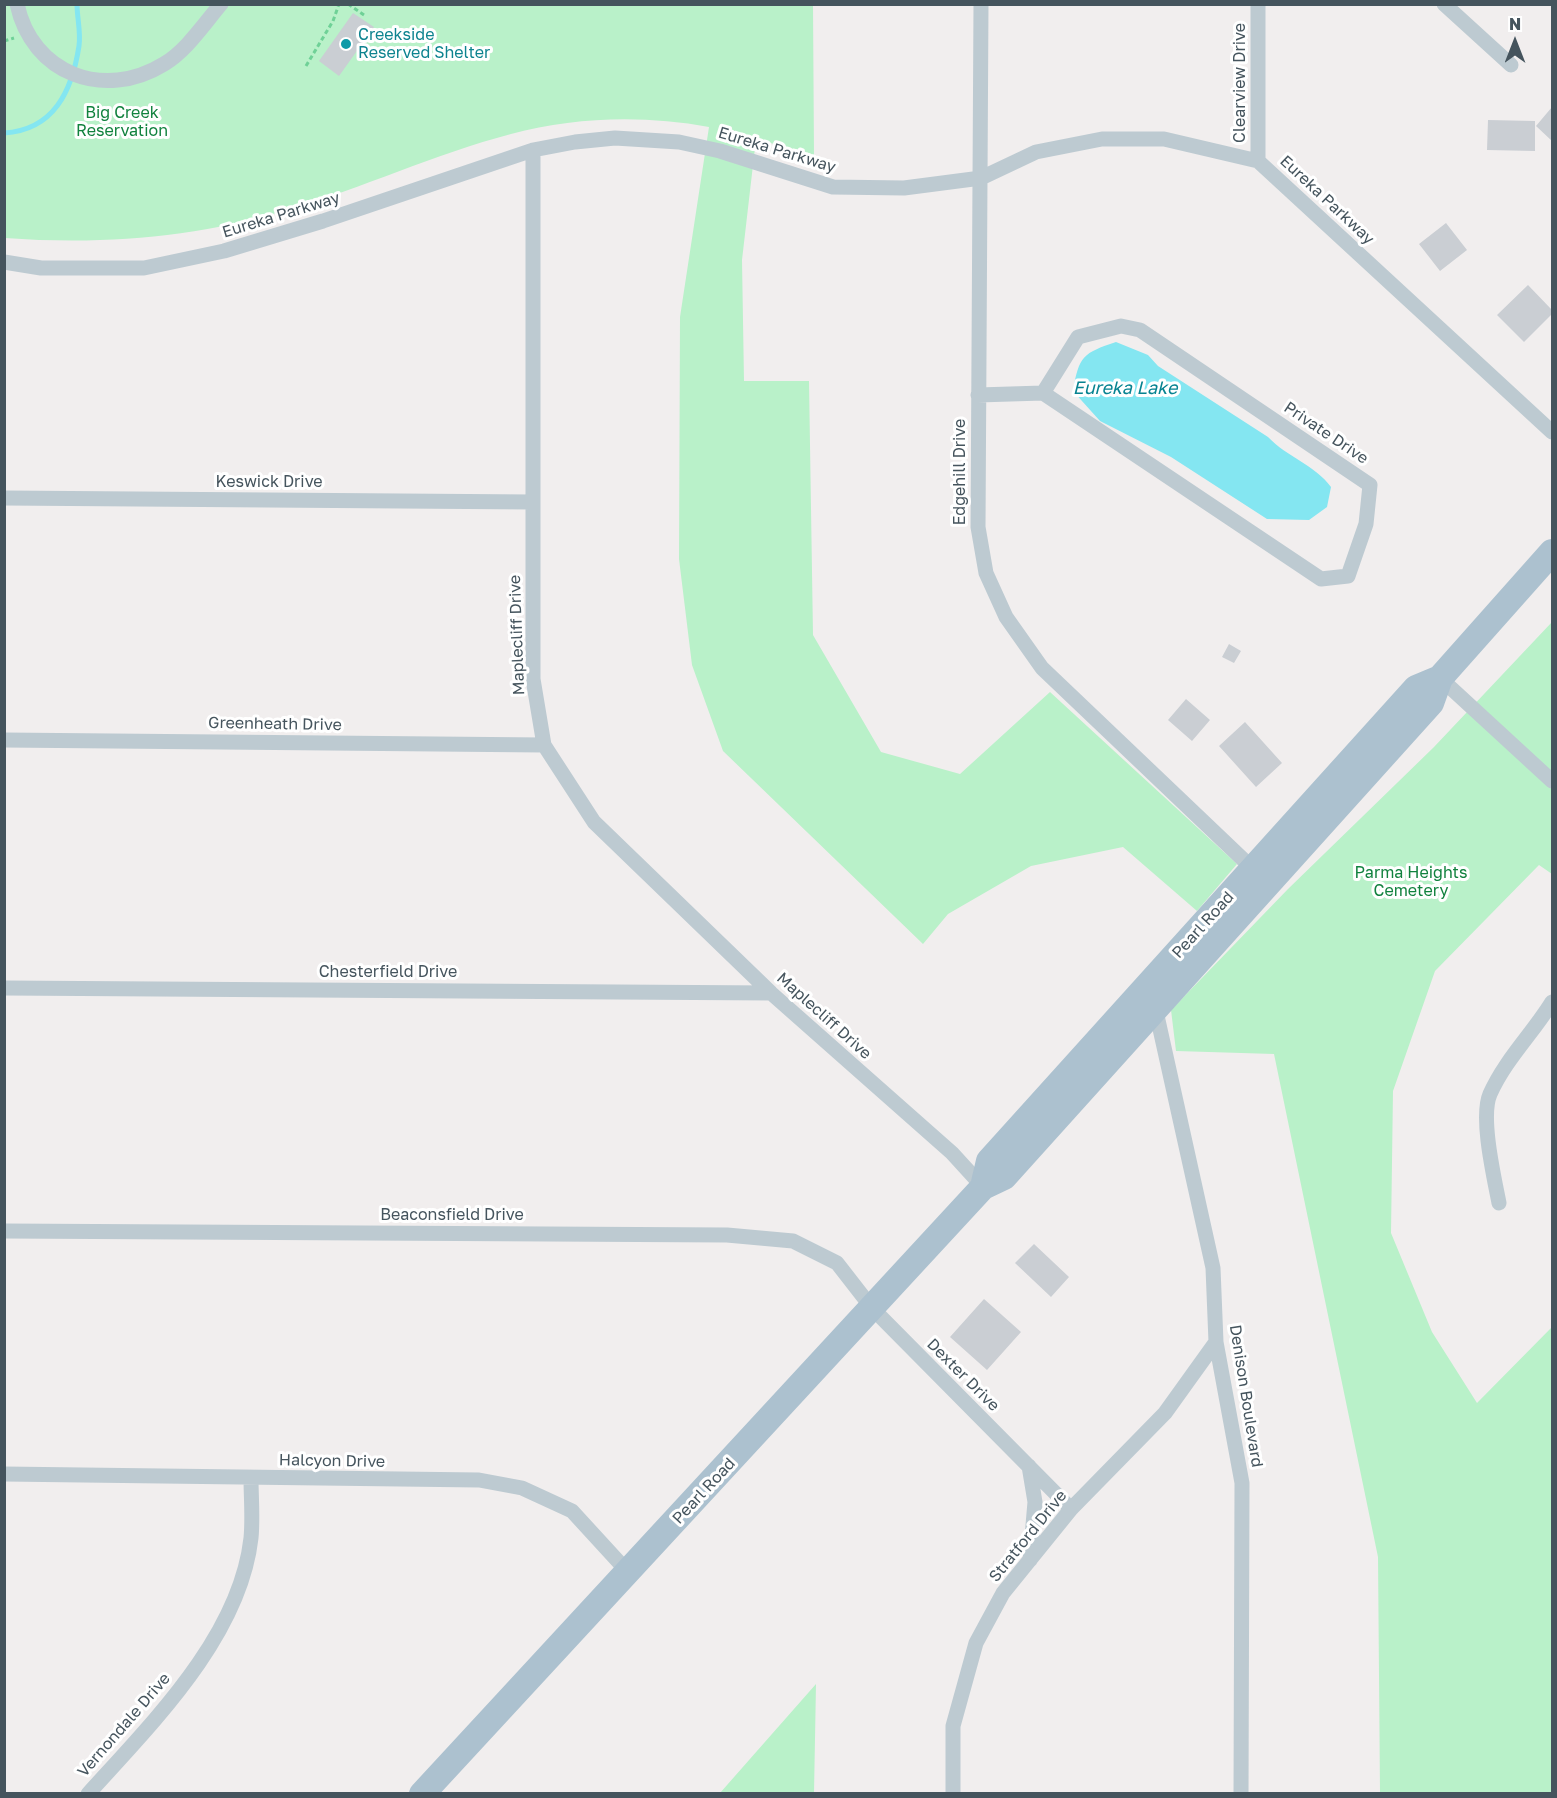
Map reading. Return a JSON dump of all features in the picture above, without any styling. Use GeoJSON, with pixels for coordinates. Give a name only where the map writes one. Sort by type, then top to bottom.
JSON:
{"type":"FeatureCollection","features":[{"type":"Feature","properties":{"kind":"main road","name":"Pearl Road"},"geometry":{"type":"LineString","coordinates":[[422,1794],[983,1187],[1004,1177],[1156,1011],[1339,802],[1431,703],[1440,678],[1552,552]]}},
{"type":"Feature","properties":{"kind":"main road","name":"Pearl Road"},"geometry":{"type":"LineString","coordinates":[[983,1187],[989,1161],[1252,868],[1416,688],[1440,678]]}},
{"type":"Feature","properties":{"kind":"street"},"geometry":{"type":"LineString","coordinates":[[18,4],[27,34],[41,54],[55,66],[80,77],[113,81],[130,79],[167,63],[221,4]]}},
{"type":"Feature","properties":{"kind":"street","name":"Edgehill Drive"},"geometry":{"type":"LineString","coordinates":[[981,4],[978,527],[986,573],[1006,617],[1042,668],[1252,868]]}},
{"type":"Feature","properties":{"kind":"street","name":"Clearview Drive"},"geometry":{"type":"LineString","coordinates":[[1258,4],[1258,161]]}},
{"type":"Feature","properties":{"kind":"street"},"geometry":{"type":"LineString","coordinates":[[1444,4],[1511,65]]}},
{"type":"Feature","properties":{"kind":"street","name":"Eureka Parkway"},"geometry":{"type":"LineString","coordinates":[[4,261],[40,268],[144,268],[224,251],[323,221],[533,150],[575,142],[615,138],[679,142],[720,151],[833,187],[904,188],[981,178],[1036,152],[1102,139],[1164,139],[1258,161],[1552,432]]}},
{"type":"Feature","properties":{"kind":"street","name":"Maplecliff Drive"},"geometry":{"type":"LineString","coordinates":[[533,150],[533,679],[544,745],[594,822],[771,993],[952,1153],[983,1187]]}},
{"type":"Feature","properties":{"kind":"street","name":"Private Drive"},"geometry":{"type":"LineString","coordinates":[[1121,326],[1140,330],[1370,485],[1366,524],[1348,576],[1321,579],[1043,393],[1078,337],[1121,326]]}},
{"type":"Feature","properties":{"kind":"street"},"geometry":{"type":"LineString","coordinates":[[978,395],[1043,393]]}},
{"type":"Feature","properties":{"kind":"street","name":"Keswick Drive"},"geometry":{"type":"LineString","coordinates":[[4,498],[533,502]]}},
{"type":"Feature","properties":{"kind":"street"},"geometry":{"type":"LineString","coordinates":[[1440,678],[1552,781]]}},
{"type":"Feature","properties":{"kind":"street","name":"Greenheath Drive"},"geometry":{"type":"LineString","coordinates":[[4,740],[544,745]]}},
{"type":"Feature","properties":{"kind":"street","name":"Chesterfield Drive"},"geometry":{"type":"LineString","coordinates":[[4,988],[771,993]]}},
{"type":"Feature","properties":{"kind":"street"},"geometry":{"type":"LineString","coordinates":[[1499,1203],[1488,1150],[1489,1096],[1503,1070],[1552,1002]]}},
{"type":"Feature","properties":{"kind":"street","name":"Denison Boulevard"},"geometry":{"type":"LineString","coordinates":[[1156,1011],[1213,1268],[1216,1342],[1242,1484],[1241,1794]]}},
{"type":"Feature","properties":{"kind":"street","name":"Beaconsfield Drive"},"geometry":{"type":"LineString","coordinates":[[4,1231],[727,1235],[793,1241],[837,1263],[873,1308]]}},
{"type":"Feature","properties":{"kind":"street","name":"Dexter Drive"},"geometry":{"type":"LineString","coordinates":[[873,1308],[1071,1509]]}},
{"type":"Feature","properties":{"kind":"street","name":"Stratford Drive"},"geometry":{"type":"LineString","coordinates":[[953,1794],[953,1726],[976,1643],[1003,1593],[1071,1509],[1165,1413],[1216,1342]]}},
{"type":"Feature","properties":{"kind":"street"},"geometry":{"type":"LineString","coordinates":[[1029,1466],[1035,1502],[1030,1560]]}},
{"type":"Feature","properties":{"kind":"street","name":"Halcyon Drive"},"geometry":{"type":"LineString","coordinates":[[4,1474],[479,1480],[522,1488],[572,1511],[627,1571]]}},
{"type":"Feature","properties":{"kind":"street","name":"Vernondale Drive"},"geometry":{"type":"LineString","coordinates":[[88,1794],[179,1693],[235,1599],[251,1538],[251,1478]]}},
{"type":"Feature","properties":{"kind":"path"},"geometry":{"type":"LineString","coordinates":[[306,66],[333,21],[339,4]]}},
{"type":"Feature","properties":{"kind":"path"},"geometry":{"type":"LineString","coordinates":[[348,4],[364,15]]}},
{"type":"Feature","properties":{"kind":"green space","name":"Big Creek Reservation"},"geometry":{"type":"Polygon","coordinates":[[[4,5],[813,5],[814,155],[756,139],[742,260],[744,381],[809,381],[813,635],[881,752],[960,774],[1050,692],[1237,864],[1197,911],[1123,847],[1031,866],[948,914],[923,944],[723,751],[692,665],[679,559],[680,317],[709,127],[634,119],[560,124],[483,142],[287,210],[218,227],[112,240],[5,238],[4,5]]]}},
{"type":"Feature","properties":{"kind":"green space","name":"Parma Heights Cemetery"},"geometry":{"type":"Polygon","coordinates":[[[1552,622],[1552,874],[1539,865],[1435,971],[1393,1091],[1391,1233],[1432,1332],[1477,1403],[1552,1327],[1552,1793],[1380,1793],[1378,1557],[1274,1054],[1176,1051],[1171,1010],[1288,889],[1434,747],[1552,622]]]}},
{"type":"Feature","properties":{"kind":"green space"},"geometry":{"type":"Polygon","coordinates":[[[816,1684],[814,1793],[720,1793],[816,1684]]]}},
{"type":"Feature","properties":{"kind":"water","name":"Eureka Lake"},"geometry":{"type":"Polygon","coordinates":[[[1116,342],[1148,355],[1158,366],[1268,437],[1317,473],[1331,487],[1327,507],[1309,520],[1267,519],[1171,457],[1100,421],[1073,391],[1075,379],[1081,363],[1089,353],[1116,342]]]}},
{"type":"Feature","properties":{"kind":"building","name":"Creekside Reserved Shelter"},"geometry":{"type":"Polygon","coordinates":[[[353,13],[374,27],[339,76],[319,61],[353,13]]]}},
{"type":"Feature","properties":{"kind":"building"},"geometry":{"type":"Polygon","coordinates":[[[1552,107],[1552,141],[1536,126],[1552,107]]]}},
{"type":"Feature","properties":{"kind":"building"},"geometry":{"type":"Polygon","coordinates":[[[1488,120],[1535,121],[1535,151],[1487,150],[1488,120]]]}},
{"type":"Feature","properties":{"kind":"building"},"geometry":{"type":"Polygon","coordinates":[[[1446,223],[1467,250],[1440,271],[1419,244],[1446,223]]]}},
{"type":"Feature","properties":{"kind":"building"},"geometry":{"type":"Polygon","coordinates":[[[1528,285],[1552,310],[1552,314],[1524,342],[1497,315],[1528,285]]]}},
{"type":"Feature","properties":{"kind":"building"},"geometry":{"type":"Polygon","coordinates":[[[1229,644],[1241,651],[1234,663],[1222,657],[1229,644]]]}},
{"type":"Feature","properties":{"kind":"building"},"geometry":{"type":"Polygon","coordinates":[[[1186,699],[1210,720],[1192,741],[1168,720],[1186,699]]]}},
{"type":"Feature","properties":{"kind":"building"},"geometry":{"type":"Polygon","coordinates":[[[1245,722],[1282,763],[1256,787],[1219,746],[1245,722]]]}},
{"type":"Feature","properties":{"kind":"building"},"geometry":{"type":"Polygon","coordinates":[[[1034,1244],[1069,1277],[1051,1297],[1015,1263],[1034,1244]]]}},
{"type":"Feature","properties":{"kind":"building"},"geometry":{"type":"Polygon","coordinates":[[[984,1299],[1021,1332],[987,1370],[950,1337],[984,1299]]]}},
{"type":"Feature","properties":{"kind":"waterway"},"geometry":{"type":"LineString","coordinates":[[4,133],[36,124],[48,116],[65,93],[76,63],[79,46],[77,4]]}},
{"type":"Feature","properties":{"kind":"place","name":"Creekside Reserved Shelter"},"geometry":{"type":"Point","coordinates":[346,44]}}]}
